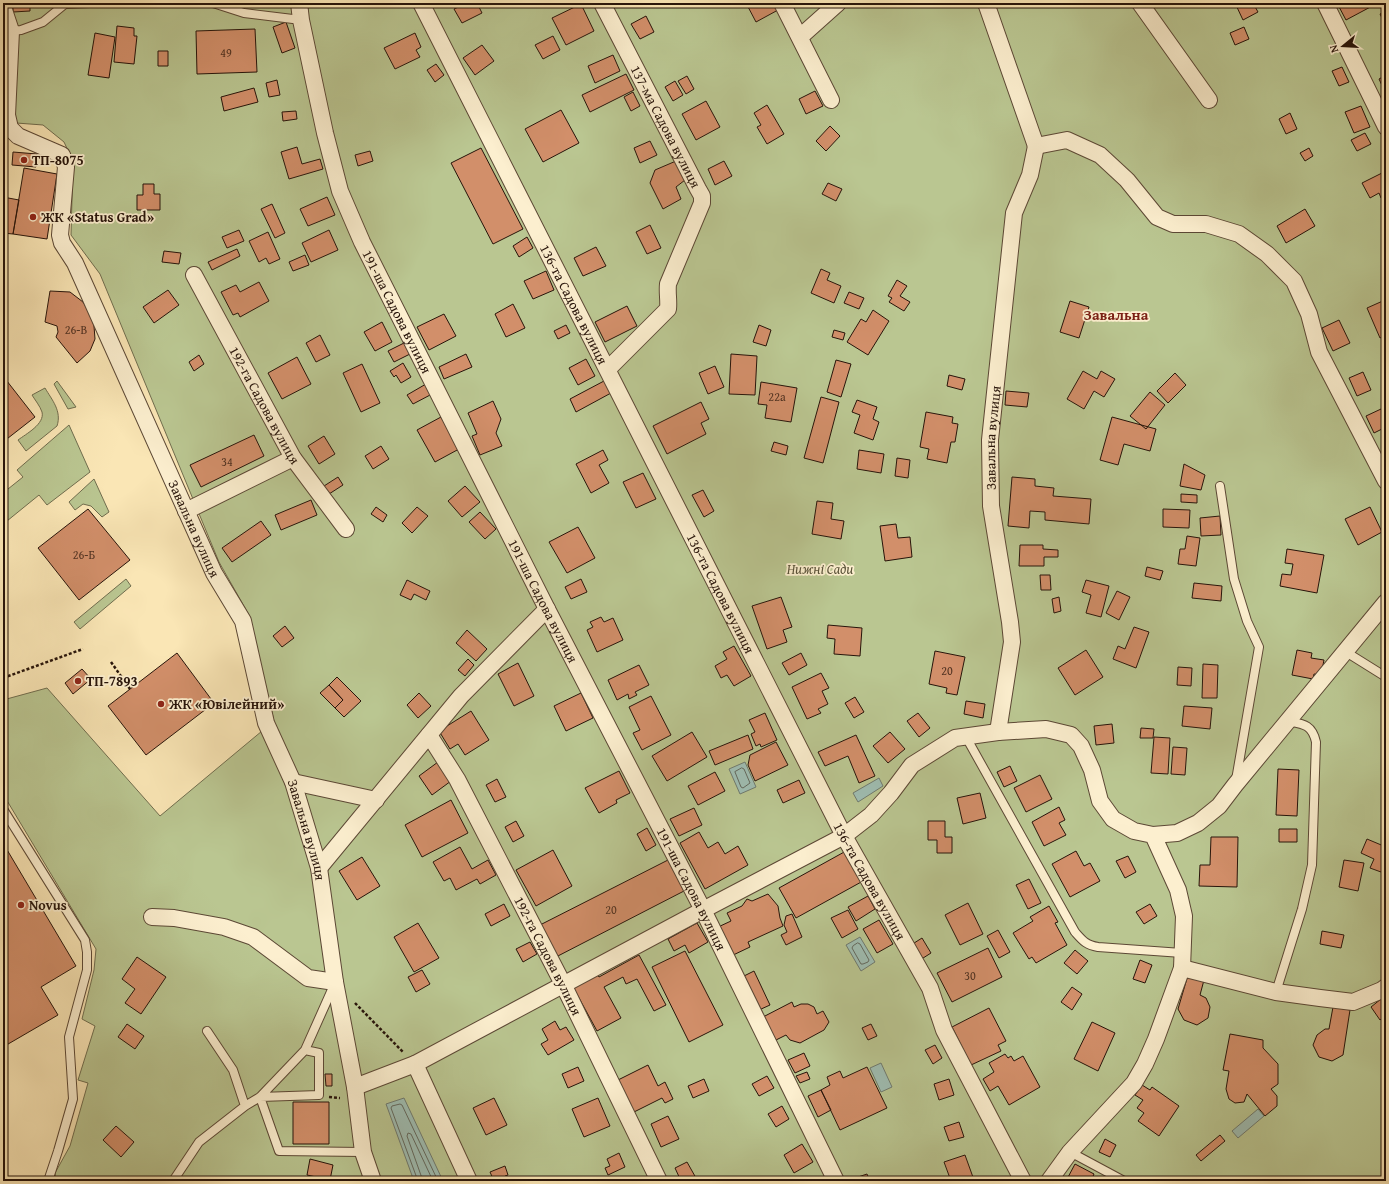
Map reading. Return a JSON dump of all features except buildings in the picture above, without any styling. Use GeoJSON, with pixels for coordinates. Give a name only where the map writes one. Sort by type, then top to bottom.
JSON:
{"type":"FeatureCollection","features":[{"type":"Feature","properties":{"kind":"street","name":"191-ша Садова вулиця"},"geometry":{"type":"LineString","coordinates":[[299,3],[301,20],[325,133],[340,190],[365,249],[547,609],[702,910],[836,1181]]}},
{"type":"Feature","properties":{"kind":"street","name":"136-та Садова вулиця"},"geometry":{"type":"LineString","coordinates":[[420,3],[608,369],[844,836],[930,988],[944,1030],[1023,1181]]}},
{"type":"Feature","properties":{"kind":"street","name":"137-ма Садова вулиця"},"geometry":{"type":"LineString","coordinates":[[602,3],[702,196],[702,202],[668,284],[668,309],[608,369]]}},
{"type":"Feature","properties":{"kind":"street"},"geometry":{"type":"LineString","coordinates":[[782,3],[831,100]]}},
{"type":"Feature","properties":{"kind":"street"},"geometry":{"type":"LineString","coordinates":[[800,37],[838,3]]}},
{"type":"Feature","properties":{"kind":"street"},"geometry":{"type":"LineString","coordinates":[[986,3],[1036,146],[1067,140],[1100,155],[1127,180],[1157,217],[1173,224],[1206,224],[1239,234],[1267,254],[1294,281],[1309,314],[1319,352],[1386,481]]}},
{"type":"Feature","properties":{"kind":"street"},"geometry":{"type":"LineString","coordinates":[[1140,3],[1209,100]]}},
{"type":"Feature","properties":{"kind":"street"},"geometry":{"type":"LineString","coordinates":[[1325,3],[1386,127]]}},
{"type":"Feature","properties":{"kind":"street","name":"Завальна вулиця"},"geometry":{"type":"LineString","coordinates":[[3,7],[12,31],[7,115],[10,128],[18,136],[62,155],[66,167],[60,235],[62,243],[75,263],[214,573],[243,621],[266,723],[293,782],[319,868],[335,982],[355,1092],[363,1152],[373,1181]]}},
{"type":"Feature","properties":{"kind":"street","name":"Завальна вулиця"},"geometry":{"type":"LineString","coordinates":[[998,732],[1012,642],[991,506],[990,440],[1014,213],[1030,175],[1036,146]]}},
{"type":"Feature","properties":{"kind":"street","name":"192-га Садова вулиця"},"geometry":{"type":"LineString","coordinates":[[194,275],[293,458],[346,529]]}},
{"type":"Feature","properties":{"kind":"street"},"geometry":{"type":"LineString","coordinates":[[186,511],[293,458]]}},
{"type":"Feature","properties":{"kind":"street"},"geometry":{"type":"LineString","coordinates":[[355,1092],[415,1064],[702,910],[844,836],[871,815],[891,793],[912,765],[955,738],[998,732],[1046,729],[1071,735],[1081,746],[1092,770],[1100,801],[1113,819],[1134,831],[1153,835],[1177,833],[1198,823],[1219,806],[1287,721],[1346,652],[1386,602]]}},
{"type":"Feature","properties":{"kind":"street"},"geometry":{"type":"LineString","coordinates":[[319,868],[461,696],[547,609]]}},
{"type":"Feature","properties":{"kind":"street","name":"192-га Садова вулиця"},"geometry":{"type":"LineString","coordinates":[[429,735],[457,779],[563,984],[659,1181]]}},
{"type":"Feature","properties":{"kind":"street"},"geometry":{"type":"LineString","coordinates":[[293,782],[376,800]]}},
{"type":"Feature","properties":{"kind":"street"},"geometry":{"type":"LineString","coordinates":[[1050,1181],[1070,1152],[1134,1083],[1145,1064],[1156,1039],[1182,961],[1184,916],[1178,890],[1153,835]]}},
{"type":"Feature","properties":{"kind":"street"},"geometry":{"type":"LineString","coordinates":[[152,917],[174,918],[224,927],[246,934],[253,937],[308,978],[335,982]]}},
{"type":"Feature","properties":{"kind":"street"},"geometry":{"type":"LineString","coordinates":[[1182,961],[1276,992],[1353,1002],[1386,987]]}},
{"type":"Feature","properties":{"kind":"street"},"geometry":{"type":"LineString","coordinates":[[415,1064],[469,1181]]}},
{"type":"Feature","properties":{"kind":"lane"},"geometry":{"type":"LineString","coordinates":[[12,31],[21,30],[43,22],[65,4],[90,3]]}},
{"type":"Feature","properties":{"kind":"lane"},"geometry":{"type":"LineString","coordinates":[[213,3],[244,13],[301,20]]}},
{"type":"Feature","properties":{"kind":"lane"},"geometry":{"type":"LineString","coordinates":[[1220,486],[1234,579],[1247,621],[1258,647],[1235,785]]}},
{"type":"Feature","properties":{"kind":"lane"},"geometry":{"type":"LineString","coordinates":[[1346,652],[1386,676]]}},
{"type":"Feature","properties":{"kind":"lane"},"geometry":{"type":"LineString","coordinates":[[1276,992],[1302,909],[1312,865],[1316,742],[1314,734],[1309,727],[1287,721]]}},
{"type":"Feature","properties":{"kind":"lane"},"geometry":{"type":"LineString","coordinates":[[966,737],[1075,932],[1081,939],[1088,945],[1182,961]]}},
{"type":"Feature","properties":{"kind":"lane"},"geometry":{"type":"LineString","coordinates":[[3,810],[85,940],[88,952],[88,970],[70,1037],[73,1099],[48,1181]]}},
{"type":"Feature","properties":{"kind":"lane"},"geometry":{"type":"LineString","coordinates":[[173,1181],[199,1142],[245,1106],[260,1097],[305,1050],[335,982]]}},
{"type":"Feature","properties":{"kind":"lane"},"geometry":{"type":"LineString","coordinates":[[207,1031],[233,1070],[245,1106]]}},
{"type":"Feature","properties":{"kind":"lane"},"geometry":{"type":"LineString","coordinates":[[260,1097],[319,1095],[319,1053],[305,1050]]}},
{"type":"Feature","properties":{"kind":"lane"},"geometry":{"type":"LineString","coordinates":[[260,1097],[278,1151],[363,1152]]}},
{"type":"Feature","properties":{"kind":"lane"},"geometry":{"type":"LineString","coordinates":[[1070,1152],[1124,1181]]}},
{"type":"Feature","properties":{"kind":"path"},"geometry":{"type":"LineString","coordinates":[[3,678],[84,649]]}},
{"type":"Feature","properties":{"kind":"path"},"geometry":{"type":"LineString","coordinates":[[110,662],[130,689]]}},
{"type":"Feature","properties":{"kind":"path"},"geometry":{"type":"LineString","coordinates":[[335,982],[415,1064]]}},
{"type":"Feature","properties":{"kind":"path"},"geometry":{"type":"LineString","coordinates":[[319,1095],[340,1098],[355,1092]]}},
{"type":"Feature","properties":{"kind":"green space","name":"Нижні Сади"},"geometry":{"type":"Polygon","coordinates":[[[3,3],[1386,3],[1386,1181],[56,1181],[55,1173],[70,1146],[88,1083],[78,1080],[95,1026],[82,1019],[94,970],[96,949],[3,794],[3,700],[47,688],[160,816],[274,721],[249,615],[219,562],[100,274],[71,235],[73,161],[64,142],[43,125],[3,122],[3,3]]]}},
{"type":"Feature","properties":{"kind":"green space"},"geometry":{"type":"Polygon","coordinates":[[[57,381],[76,407],[68,409],[54,384],[57,381]]]}},
{"type":"Feature","properties":{"kind":"green space"},"geometry":{"type":"Polygon","coordinates":[[[45,388],[57,411],[57,426],[26,451],[18,440],[41,421],[42,412],[32,395],[45,388]]]}},
{"type":"Feature","properties":{"kind":"green space"},"geometry":{"type":"Polygon","coordinates":[[[69,425],[90,472],[47,505],[39,495],[7,521],[3,516],[3,493],[23,477],[17,470],[69,425]]]}},
{"type":"Feature","properties":{"kind":"green space"},"geometry":{"type":"Polygon","coordinates":[[[94,479],[109,512],[102,517],[91,506],[83,504],[75,510],[69,502],[94,479]]]}},
{"type":"Feature","properties":{"kind":"green space"},"geometry":{"type":"Polygon","coordinates":[[[126,579],[131,586],[80,629],[74,622],[126,579]]]}},
{"type":"Feature","properties":{"kind":"water"},"geometry":{"type":"Polygon","coordinates":[[[745,762],[756,787],[740,794],[729,769],[745,762]]]}},
{"type":"Feature","properties":{"kind":"water"},"geometry":{"type":"Polygon","coordinates":[[[879,778],[883,786],[858,802],[853,793],[879,778]]]}},
{"type":"Feature","properties":{"kind":"water"},"geometry":{"type":"Polygon","coordinates":[[[860,937],[875,962],[861,971],[846,945],[860,937]]]}},
{"type":"Feature","properties":{"kind":"water"},"geometry":{"type":"Polygon","coordinates":[[[881,1063],[892,1087],[881,1092],[870,1068],[881,1063]]]}},
{"type":"Feature","properties":{"kind":"water"},"geometry":{"type":"Polygon","coordinates":[[[404,1098],[443,1181],[414,1181],[386,1104],[404,1098]]]}},
{"type":"Feature","properties":{"kind":"water"},"geometry":{"type":"Polygon","coordinates":[[[1258,1109],[1264,1116],[1238,1138],[1232,1131],[1258,1109]]]}},
{"type":"Feature","properties":{"kind":"place","name":"ТП-8075"},"geometry":{"type":"Point","coordinates":[24,160]}},
{"type":"Feature","properties":{"kind":"place","name":"ЖК «Status Grad»"},"geometry":{"type":"Point","coordinates":[33,217]}},
{"type":"Feature","properties":{"kind":"place","name":"ТП-7893"},"geometry":{"type":"Point","coordinates":[78,681]}},
{"type":"Feature","properties":{"kind":"place","name":"ЖК «Ювілейний»"},"geometry":{"type":"Point","coordinates":[161,704]}},
{"type":"Feature","properties":{"kind":"place","name":"Novus"},"geometry":{"type":"Point","coordinates":[21,905]}},
{"type":"Feature","properties":{"kind":"district","name":"Завальна"},"geometry":{"type":"Point","coordinates":[1116,314]}}]}
